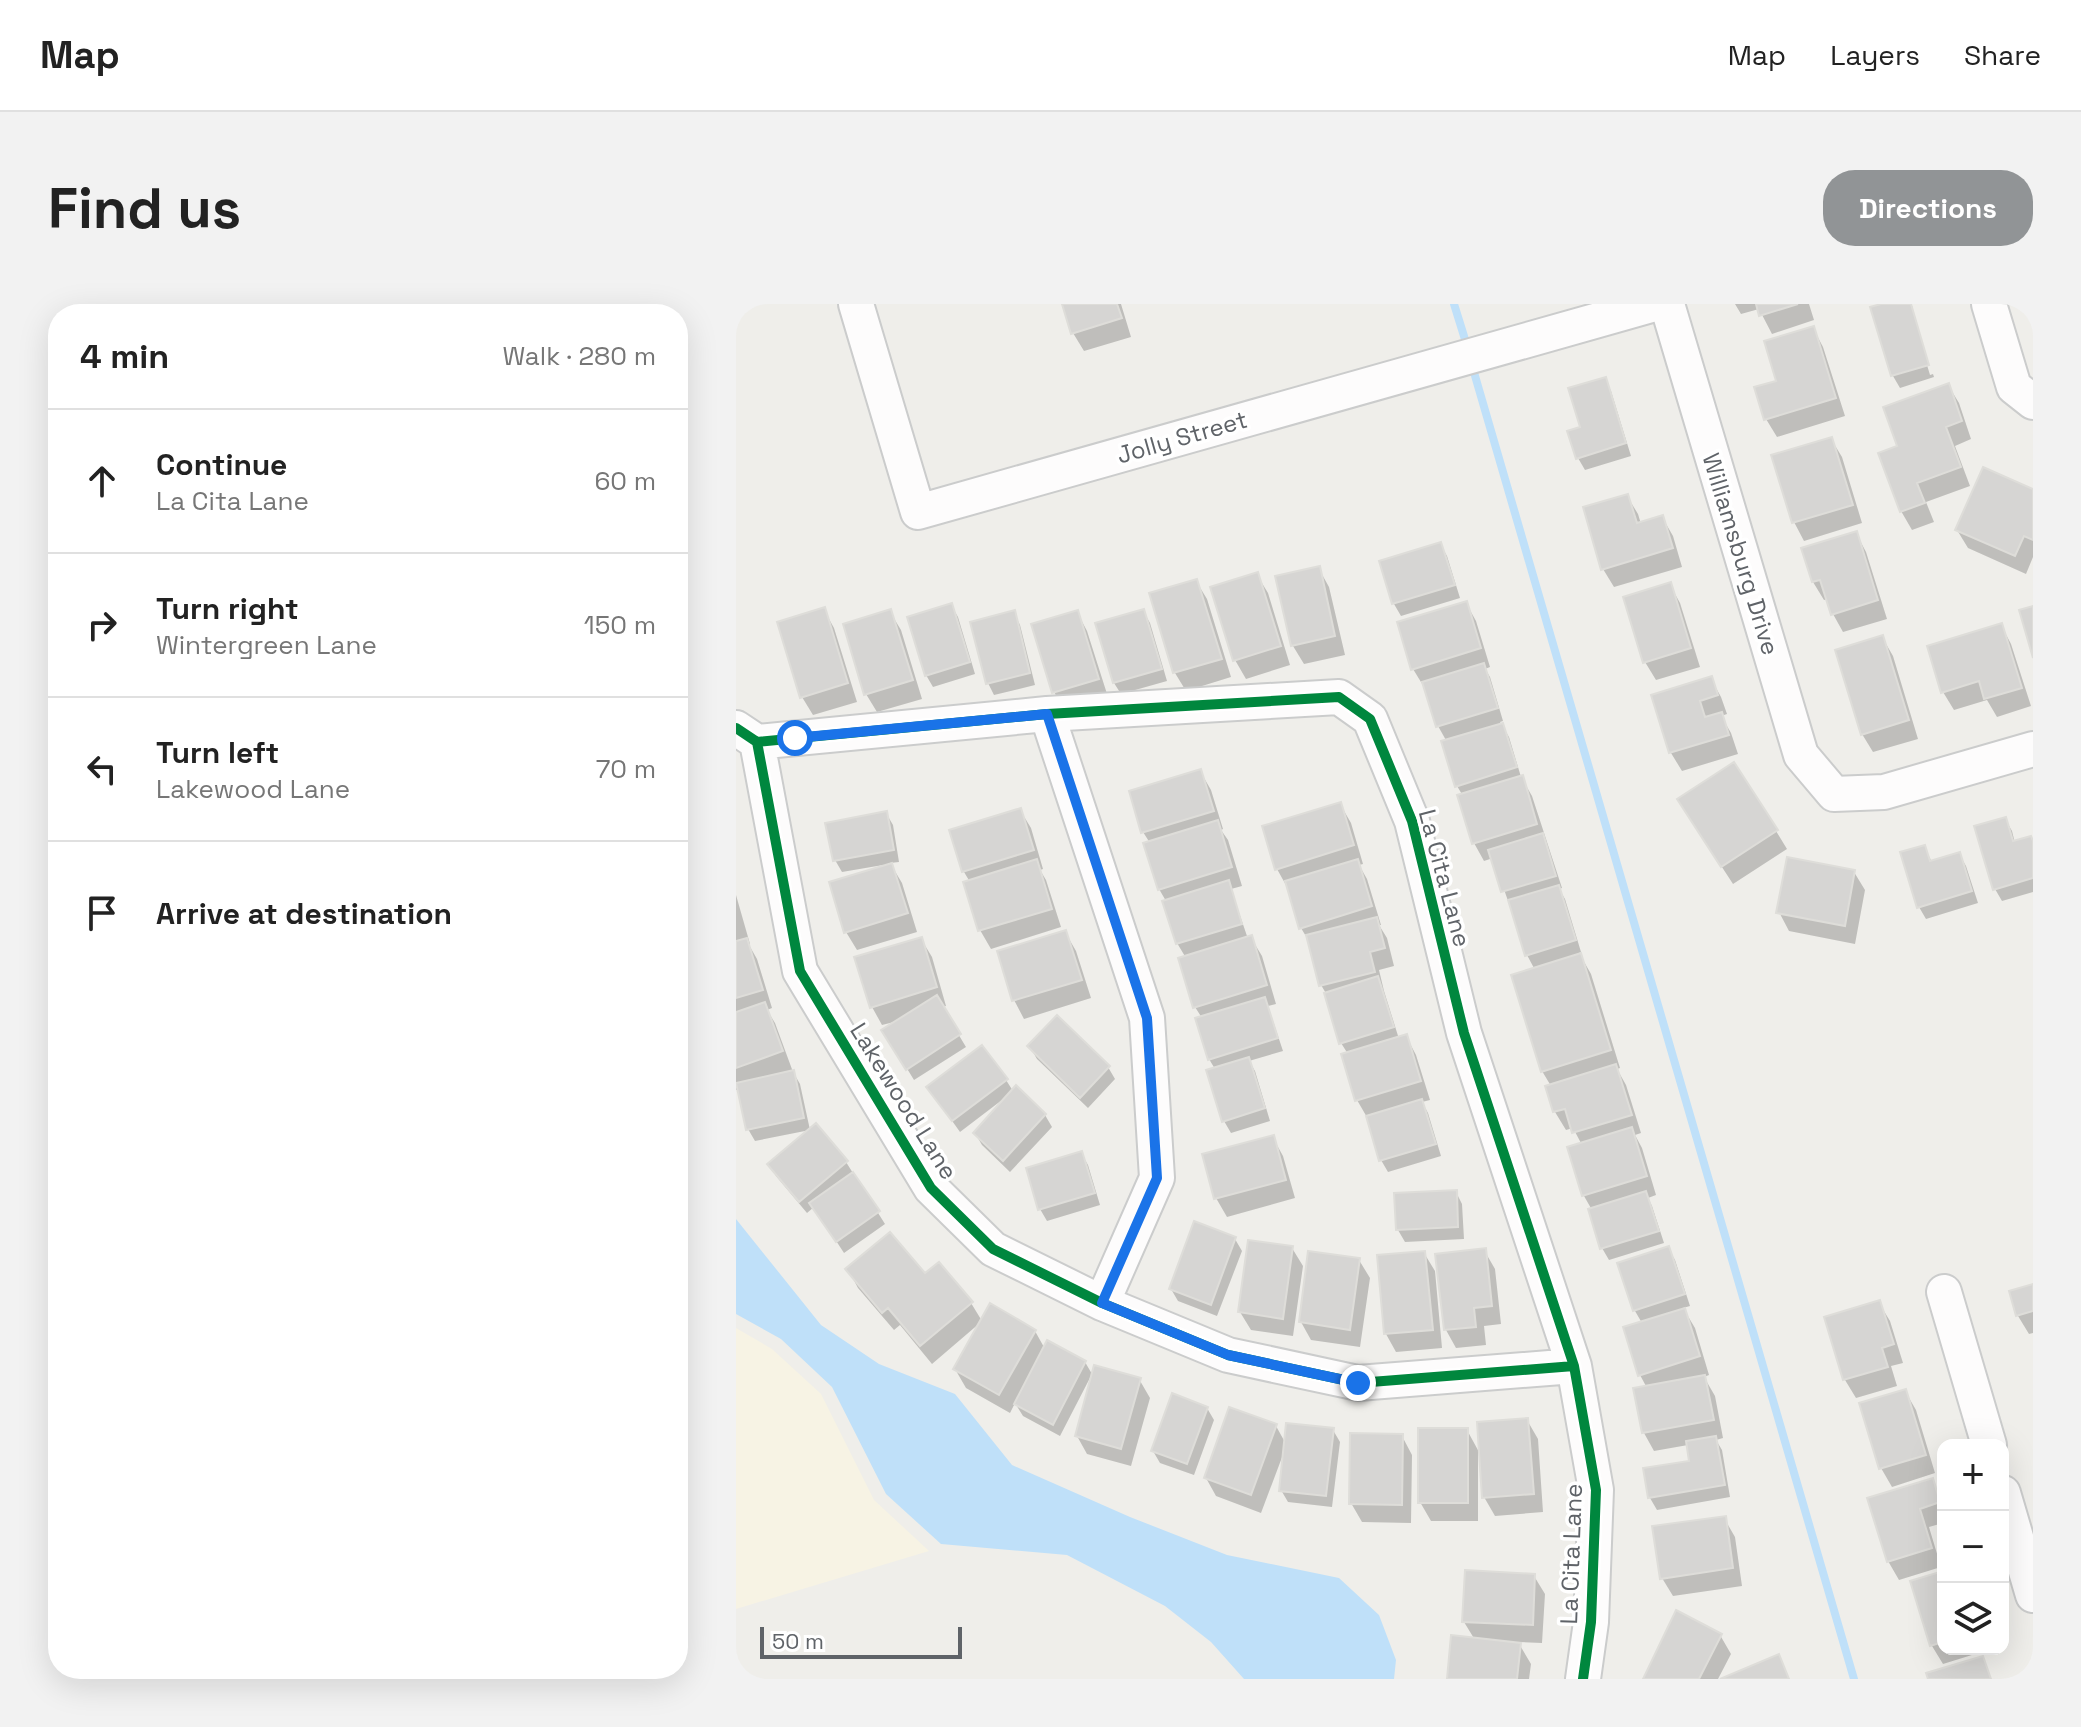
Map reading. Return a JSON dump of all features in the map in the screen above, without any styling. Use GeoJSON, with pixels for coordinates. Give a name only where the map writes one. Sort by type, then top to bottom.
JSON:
{"type":"FeatureCollection","features":[{"type":"Feature","properties":{"kind":"street","name":"Jolly Street"},"geometry":{"type":"LineString","coordinates":[[856,304],[918,512],[1655,304]]}},
{"type":"Feature","properties":{"kind":"street","name":"Williamsburg Drive"},"geometry":{"type":"LineString","coordinates":[[1667,304],[1801,755],[1834,794],[1884,792],[2033,749]]}},
{"type":"Feature","properties":{"kind":"street"},"geometry":{"type":"LineString","coordinates":[[1989,304],[2014,387],[2033,402]]}},
{"type":"Feature","properties":{"kind":"street","name":"La Cita Lane"},"geometry":{"type":"LineString","coordinates":[[746,735],[1339,697],[1370,719],[1412,821],[1464,1033],[1574,1366],[1596,1490],[1591,1622],[1583,1679]]}},
{"type":"Feature","properties":{"kind":"street"},"geometry":{"type":"LineString","coordinates":[[1047,714],[1147,1018],[1157,1178],[1102,1303]]}},
{"type":"Feature","properties":{"kind":"street","name":"Lakewood Lane"},"geometry":{"type":"LineString","coordinates":[[746,735],[800,971],[931,1188],[993,1249],[1102,1303],[1228,1355],[1358,1383],[1574,1366]]}},
{"type":"Feature","properties":{"kind":"street"},"geometry":{"type":"LineString","coordinates":[[1944,1292],[1987,1439]]}},
{"type":"Feature","properties":{"kind":"street"},"geometry":{"type":"LineString","coordinates":[[2008,1511],[2033,1595]]}},
{"type":"Feature","properties":{"kind":"shaded area"},"geometry":{"type":"Polygon","coordinates":[[[736,1328],[772,1349],[821,1394],[874,1500],[929,1551],[736,1609],[736,1328]]]}},
{"type":"Feature","properties":{"kind":"water"},"geometry":{"type":"Polygon","coordinates":[[[736,1219],[821,1325],[879,1364],[955,1394],[1012,1465],[1130,1517],[1227,1555],[1339,1578],[1379,1615],[1396,1660],[1394,1679],[1244,1679],[1211,1642],[1165,1606],[1067,1555],[941,1544],[886,1494],[832,1387],[781,1339],[736,1314],[736,1219]]]}},
{"type":"Feature","properties":{"kind":"building"},"geometry":{"type":"Polygon","coordinates":[[[1062,304],[1117,304],[1122,318],[1071,334],[1062,304]]]}},
{"type":"Feature","properties":{"kind":"building"},"geometry":{"type":"Polygon","coordinates":[[[1756,304],[1798,304],[1759,316],[1756,304]]]}},
{"type":"Feature","properties":{"kind":"building"},"geometry":{"type":"Polygon","coordinates":[[[1911,304],[1929,365],[1891,376],[1870,307],[1911,304]]]}},
{"type":"Feature","properties":{"kind":"building"},"geometry":{"type":"Polygon","coordinates":[[[1814,326],[1836,398],[1764,420],[1754,387],[1776,381],[1764,341],[1814,326]]]}},
{"type":"Feature","properties":{"kind":"building"},"geometry":{"type":"Polygon","coordinates":[[[1606,377],[1626,443],[1576,459],[1567,431],[1580,427],[1568,388],[1606,377]]]}},
{"type":"Feature","properties":{"kind":"building"},"geometry":{"type":"Polygon","coordinates":[[[1949,383],[1962,421],[1946,427],[1961,467],[1917,483],[1925,503],[1900,512],[1878,453],[1897,446],[1883,407],[1949,383]]]}},
{"type":"Feature","properties":{"kind":"building"},"geometry":{"type":"Polygon","coordinates":[[[1832,437],[1853,505],[1792,523],[1771,455],[1832,437]]]}},
{"type":"Feature","properties":{"kind":"building"},"geometry":{"type":"Polygon","coordinates":[[[1983,467],[2033,489],[2033,540],[2024,536],[2015,556],[1955,530],[1983,467]]]}},
{"type":"Feature","properties":{"kind":"building"},"geometry":{"type":"Polygon","coordinates":[[[1628,494],[1637,523],[1663,515],[1673,548],[1601,570],[1583,507],[1628,494]]]}},
{"type":"Feature","properties":{"kind":"building"},"geometry":{"type":"Polygon","coordinates":[[[1857,531],[1878,600],[1831,615],[1820,580],[1812,582],[1801,548],[1857,531]]]}},
{"type":"Feature","properties":{"kind":"building"},"geometry":{"type":"Polygon","coordinates":[[[1441,542],[1455,585],[1392,604],[1379,561],[1441,542]]]}},
{"type":"Feature","properties":{"kind":"building"},"geometry":{"type":"Polygon","coordinates":[[[1320,566],[1335,636],[1291,646],[1275,576],[1320,566]]]}},
{"type":"Feature","properties":{"kind":"building"},"geometry":{"type":"Polygon","coordinates":[[[1258,572],[1281,646],[1233,661],[1210,587],[1258,572]]]}},
{"type":"Feature","properties":{"kind":"building"},"geometry":{"type":"Polygon","coordinates":[[[1197,579],[1222,659],[1173,673],[1149,593],[1197,579]]]}},
{"type":"Feature","properties":{"kind":"building"},"geometry":{"type":"Polygon","coordinates":[[[1671,582],[1691,648],[1643,663],[1623,597],[1671,582]]]}},
{"type":"Feature","properties":{"kind":"building"},"geometry":{"type":"Polygon","coordinates":[[[1467,601],[1481,648],[1411,670],[1397,622],[1467,601]]]}},
{"type":"Feature","properties":{"kind":"building"},"geometry":{"type":"Polygon","coordinates":[[[952,603],[970,662],[925,676],[907,617],[952,603]]]}},
{"type":"Feature","properties":{"kind":"building"},"geometry":{"type":"Polygon","coordinates":[[[2033,606],[2033,658],[2019,610],[2033,606]]]}},
{"type":"Feature","properties":{"kind":"building"},"geometry":{"type":"Polygon","coordinates":[[[825,607],[848,683],[800,698],[777,622],[825,607]]]}},
{"type":"Feature","properties":{"kind":"building"},"geometry":{"type":"Polygon","coordinates":[[[891,609],[913,680],[864,695],[843,624],[891,609]]]}},
{"type":"Feature","properties":{"kind":"building"},"geometry":{"type":"Polygon","coordinates":[[[1144,609],[1162,669],[1113,683],[1095,623],[1144,609]]]}},
{"type":"Feature","properties":{"kind":"building"},"geometry":{"type":"Polygon","coordinates":[[[1015,610],[1030,673],[986,684],[970,622],[1015,610]]]}},
{"type":"Feature","properties":{"kind":"building"},"geometry":{"type":"Polygon","coordinates":[[[1078,610],[1099,679],[1052,693],[1031,624],[1078,610]]]}},
{"type":"Feature","properties":{"kind":"building"},"geometry":{"type":"Polygon","coordinates":[[[2002,623],[2022,688],[1984,699],[1979,681],[1941,693],[1927,646],[2002,623]]]}},
{"type":"Feature","properties":{"kind":"building"},"geometry":{"type":"Polygon","coordinates":[[[1883,635],[1909,720],[1861,735],[1835,650],[1883,635]]]}},
{"type":"Feature","properties":{"kind":"building"},"geometry":{"type":"Polygon","coordinates":[[[1484,663],[1498,708],[1436,727],[1422,682],[1484,663]]]}},
{"type":"Feature","properties":{"kind":"building"},"geometry":{"type":"Polygon","coordinates":[[[1712,676],[1718,695],[1700,701],[1705,717],[1722,712],[1729,735],[1669,753],[1651,695],[1712,676]]]}},
{"type":"Feature","properties":{"kind":"building"},"geometry":{"type":"Polygon","coordinates":[[[1503,723],[1517,767],[1455,787],[1441,741],[1503,723]]]}},
{"type":"Feature","properties":{"kind":"building"},"geometry":{"type":"Polygon","coordinates":[[[1734,762],[1778,830],[1721,867],[1677,799],[1734,762]]]}},
{"type":"Feature","properties":{"kind":"building"},"geometry":{"type":"Polygon","coordinates":[[[1201,769],[1214,811],[1141,833],[1129,791],[1201,769]]]}},
{"type":"Feature","properties":{"kind":"building"},"geometry":{"type":"Polygon","coordinates":[[[1523,775],[1537,824],[1472,844],[1457,795],[1523,775]]]}},
{"type":"Feature","properties":{"kind":"building"},"geometry":{"type":"Polygon","coordinates":[[[1341,802],[1354,845],[1275,870],[1262,826],[1341,802]]]}},
{"type":"Feature","properties":{"kind":"building"},"geometry":{"type":"Polygon","coordinates":[[[1021,808],[1034,850],[962,872],[949,830],[1021,808]]]}},
{"type":"Feature","properties":{"kind":"building"},"geometry":{"type":"Polygon","coordinates":[[[887,811],[894,850],[833,861],[825,823],[887,811]]]}},
{"type":"Feature","properties":{"kind":"building"},"geometry":{"type":"Polygon","coordinates":[[[2006,817],[2013,841],[2031,836],[2033,878],[1993,890],[1974,826],[2006,817]]]}},
{"type":"Feature","properties":{"kind":"building"},"geometry":{"type":"Polygon","coordinates":[[[1218,820],[1232,867],[1158,890],[1143,843],[1218,820]]]}},
{"type":"Feature","properties":{"kind":"building"},"geometry":{"type":"Polygon","coordinates":[[[1543,833],[1556,876],[1501,892],[1488,850],[1543,833]]]}},
{"type":"Feature","properties":{"kind":"building"},"geometry":{"type":"Polygon","coordinates":[[[1925,845],[1930,861],[1960,852],[1972,891],[1917,908],[1900,852],[1925,845]]]}},
{"type":"Feature","properties":{"kind":"building"},"geometry":{"type":"Polygon","coordinates":[[[1787,857],[1855,870],[1845,926],[1776,913],[1787,857]]]}},
{"type":"Feature","properties":{"kind":"building"},"geometry":{"type":"Polygon","coordinates":[[[1037,859],[1052,909],[978,931],[963,882],[1037,859]]]}},
{"type":"Feature","properties":{"kind":"building"},"geometry":{"type":"Polygon","coordinates":[[[1358,859],[1372,906],[1299,929],[1285,881],[1358,859]]]}},
{"type":"Feature","properties":{"kind":"building"},"geometry":{"type":"Polygon","coordinates":[[[892,863],[908,913],[844,933],[829,882],[892,863]]]}},
{"type":"Feature","properties":{"kind":"building"},"geometry":{"type":"Polygon","coordinates":[[[1229,880],[1242,924],[1176,944],[1162,901],[1229,880]]]}},
{"type":"Feature","properties":{"kind":"building"},"geometry":{"type":"Polygon","coordinates":[[[1559,885],[1576,940],[1525,956],[1508,900],[1559,885]]]}},
{"type":"Feature","properties":{"kind":"building"},"geometry":{"type":"Polygon","coordinates":[[[1377,917],[1385,948],[1370,952],[1375,972],[1319,986],[1306,935],[1377,917]]]}},
{"type":"Feature","properties":{"kind":"building"},"geometry":{"type":"Polygon","coordinates":[[[1066,930],[1082,980],[1012,1001],[997,951],[1066,930]]]}},
{"type":"Feature","properties":{"kind":"building"},"geometry":{"type":"Polygon","coordinates":[[[1252,935],[1267,985],[1193,1008],[1178,958],[1252,935]]]}},
{"type":"Feature","properties":{"kind":"building"},"geometry":{"type":"Polygon","coordinates":[[[922,937],[937,987],[870,1008],[854,957],[922,937]]]}},
{"type":"Feature","properties":{"kind":"building"},"geometry":{"type":"Polygon","coordinates":[[[747,938],[763,990],[736,998],[736,941],[747,938]]]}},
{"type":"Feature","properties":{"kind":"building"},"geometry":{"type":"Polygon","coordinates":[[[1581,953],[1611,1050],[1541,1072],[1511,975],[1581,953]]]}},
{"type":"Feature","properties":{"kind":"building"},"geometry":{"type":"Polygon","coordinates":[[[1378,976],[1394,1027],[1339,1044],[1324,993],[1378,976]]]}},
{"type":"Feature","properties":{"kind":"building"},"geometry":{"type":"Polygon","coordinates":[[[937,995],[961,1034],[906,1070],[881,1030],[937,995]]]}},
{"type":"Feature","properties":{"kind":"building"},"geometry":{"type":"Polygon","coordinates":[[[1265,997],[1278,1038],[1208,1060],[1195,1018],[1265,997]]]}},
{"type":"Feature","properties":{"kind":"building"},"geometry":{"type":"Polygon","coordinates":[[[765,1002],[783,1051],[736,1068],[736,1012],[765,1002]]]}},
{"type":"Feature","properties":{"kind":"building"},"geometry":{"type":"Polygon","coordinates":[[[1057,1015],[1110,1066],[1080,1098],[1027,1046],[1057,1015]]]}},
{"type":"Feature","properties":{"kind":"building"},"geometry":{"type":"Polygon","coordinates":[[[1407,1034],[1421,1081],[1355,1101],[1341,1054],[1407,1034]]]}},
{"type":"Feature","properties":{"kind":"building"},"geometry":{"type":"Polygon","coordinates":[[[982,1045],[1008,1079],[952,1121],[926,1087],[982,1045]]]}},
{"type":"Feature","properties":{"kind":"building"},"geometry":{"type":"Polygon","coordinates":[[[1249,1057],[1265,1108],[1222,1122],[1206,1070],[1249,1057]]]}},
{"type":"Feature","properties":{"kind":"building"},"geometry":{"type":"Polygon","coordinates":[[[1616,1064],[1632,1115],[1572,1133],[1565,1109],[1553,1112],[1545,1086],[1616,1064]]]}},
{"type":"Feature","properties":{"kind":"building"},"geometry":{"type":"Polygon","coordinates":[[[794,1070],[804,1118],[746,1130],[736,1083],[794,1070]]]}},
{"type":"Feature","properties":{"kind":"building"},"geometry":{"type":"Polygon","coordinates":[[[1016,1085],[1046,1114],[1003,1161],[973,1133],[1016,1085]]]}},
{"type":"Feature","properties":{"kind":"building"},"geometry":{"type":"Polygon","coordinates":[[[1422,1099],[1436,1144],[1379,1161],[1366,1116],[1422,1099]]]}},
{"type":"Feature","properties":{"kind":"building"},"geometry":{"type":"Polygon","coordinates":[[[816,1123],[848,1161],[799,1202],[767,1164],[816,1123]]]}},
{"type":"Feature","properties":{"kind":"building"},"geometry":{"type":"Polygon","coordinates":[[[1632,1127],[1647,1176],[1582,1196],[1567,1147],[1632,1127]]]}},
{"type":"Feature","properties":{"kind":"building"},"geometry":{"type":"Polygon","coordinates":[[[1274,1135],[1286,1180],[1214,1199],[1202,1154],[1274,1135]]]}},
{"type":"Feature","properties":{"kind":"building"},"geometry":{"type":"Polygon","coordinates":[[[1082,1151],[1095,1193],[1038,1210],[1026,1168],[1082,1151]]]}},
{"type":"Feature","properties":{"kind":"building"},"geometry":{"type":"Polygon","coordinates":[[[853,1172],[880,1211],[836,1242],[809,1203],[853,1172]]]}},
{"type":"Feature","properties":{"kind":"building"},"geometry":{"type":"Polygon","coordinates":[[[1457,1190],[1458,1227],[1396,1230],[1394,1193],[1457,1190]]]}},
{"type":"Feature","properties":{"kind":"building"},"geometry":{"type":"Polygon","coordinates":[[[1646,1191],[1659,1231],[1600,1249],[1588,1209],[1646,1191]]]}},
{"type":"Feature","properties":{"kind":"building"},"geometry":{"type":"Polygon","coordinates":[[[1194,1221],[1236,1237],[1211,1305],[1169,1289],[1194,1221]]]}},
{"type":"Feature","properties":{"kind":"building"},"geometry":{"type":"Polygon","coordinates":[[[890,1232],[925,1273],[939,1262],[973,1302],[920,1346],[888,1308],[882,1313],[845,1269],[890,1232]]]}},
{"type":"Feature","properties":{"kind":"building"},"geometry":{"type":"Polygon","coordinates":[[[1248,1240],[1293,1246],[1283,1319],[1238,1312],[1248,1240]]]}},
{"type":"Feature","properties":{"kind":"building"},"geometry":{"type":"Polygon","coordinates":[[[1669,1246],[1685,1294],[1633,1311],[1617,1263],[1669,1246]]]}},
{"type":"Feature","properties":{"kind":"building"},"geometry":{"type":"Polygon","coordinates":[[[1486,1248],[1492,1306],[1474,1308],[1476,1327],[1444,1330],[1435,1254],[1486,1248]]]}},
{"type":"Feature","properties":{"kind":"building"},"geometry":{"type":"Polygon","coordinates":[[[1308,1251],[1360,1258],[1350,1330],[1299,1322],[1308,1251]]]}},
{"type":"Feature","properties":{"kind":"building"},"geometry":{"type":"Polygon","coordinates":[[[1425,1251],[1433,1330],[1384,1334],[1377,1255],[1425,1251]]]}},
{"type":"Feature","properties":{"kind":"building"},"geometry":{"type":"Polygon","coordinates":[[[2033,1284],[2033,1311],[2016,1316],[2009,1291],[2033,1284]]]}},
{"type":"Feature","properties":{"kind":"building"},"geometry":{"type":"Polygon","coordinates":[[[1880,1300],[1894,1344],[1882,1348],[1888,1367],[1843,1380],[1824,1317],[1880,1300]]]}},
{"type":"Feature","properties":{"kind":"building"},"geometry":{"type":"Polygon","coordinates":[[[990,1303],[1036,1330],[999,1395],[953,1369],[990,1303]]]}},
{"type":"Feature","properties":{"kind":"building"},"geometry":{"type":"Polygon","coordinates":[[[1685,1308],[1700,1356],[1638,1376],[1623,1327],[1685,1308]]]}},
{"type":"Feature","properties":{"kind":"building"},"geometry":{"type":"Polygon","coordinates":[[[1047,1340],[1086,1361],[1053,1425],[1014,1404],[1047,1340]]]}},
{"type":"Feature","properties":{"kind":"building"},"geometry":{"type":"Polygon","coordinates":[[[1094,1365],[1141,1378],[1121,1449],[1075,1436],[1094,1365]]]}},
{"type":"Feature","properties":{"kind":"building"},"geometry":{"type":"Polygon","coordinates":[[[1705,1375],[1714,1420],[1642,1433],[1633,1388],[1705,1375]]]}},
{"type":"Feature","properties":{"kind":"building"},"geometry":{"type":"Polygon","coordinates":[[[1906,1389],[1926,1455],[1879,1469],[1859,1403],[1906,1389]]]}},
{"type":"Feature","properties":{"kind":"building"},"geometry":{"type":"Polygon","coordinates":[[[1172,1393],[1208,1407],[1187,1464],[1151,1451],[1172,1393]]]}},
{"type":"Feature","properties":{"kind":"building"},"geometry":{"type":"Polygon","coordinates":[[[1229,1407],[1277,1424],[1251,1495],[1204,1478],[1229,1407]]]}},
{"type":"Feature","properties":{"kind":"building"},"geometry":{"type":"Polygon","coordinates":[[[1528,1418],[1534,1494],[1482,1498],[1477,1422],[1528,1418]]]}},
{"type":"Feature","properties":{"kind":"building"},"geometry":{"type":"Polygon","coordinates":[[[1286,1423],[1334,1428],[1326,1496],[1279,1491],[1286,1423]]]}},
{"type":"Feature","properties":{"kind":"building"},"geometry":{"type":"Polygon","coordinates":[[[1418,1428],[1468,1428],[1468,1503],[1418,1503],[1418,1428]]]}},
{"type":"Feature","properties":{"kind":"building"},"geometry":{"type":"Polygon","coordinates":[[[1350,1433],[1403,1434],[1402,1505],[1349,1504],[1350,1433]]]}},
{"type":"Feature","properties":{"kind":"building"},"geometry":{"type":"Polygon","coordinates":[[[1716,1436],[1725,1485],[1648,1498],[1643,1468],[1689,1461],[1686,1441],[1716,1436]]]}},
{"type":"Feature","properties":{"kind":"building"},"geometry":{"type":"Polygon","coordinates":[[[1933,1478],[1937,1503],[1920,1509],[1932,1548],[1887,1562],[1867,1498],[1933,1478]]]}},
{"type":"Feature","properties":{"kind":"building"},"geometry":{"type":"Polygon","coordinates":[[[1726,1516],[1733,1568],[1660,1579],[1652,1526],[1726,1516]]]}},
{"type":"Feature","properties":{"kind":"building"},"geometry":{"type":"Polygon","coordinates":[[[1465,1570],[1535,1574],[1533,1625],[1462,1622],[1465,1570]]]}},
{"type":"Feature","properties":{"kind":"building"},"geometry":{"type":"Polygon","coordinates":[[[1937,1573],[1937,1644],[1930,1646],[1910,1581],[1937,1573]]]}},
{"type":"Feature","properties":{"kind":"building"},"geometry":{"type":"Polygon","coordinates":[[[1676,1610],[1722,1634],[1699,1679],[1643,1679],[1676,1610]]]}},
{"type":"Feature","properties":{"kind":"building"},"geometry":{"type":"Polygon","coordinates":[[[1451,1635],[1521,1643],[1517,1679],[1447,1679],[1451,1635]]]}},
{"type":"Feature","properties":{"kind":"building"},"geometry":{"type":"Polygon","coordinates":[[[1779,1654],[1789,1679],[1720,1679],[1779,1654]]]}},
{"type":"Feature","properties":{"kind":"building"},"geometry":{"type":"Polygon","coordinates":[[[1983,1656],[1991,1679],[1928,1679],[1926,1673],[1983,1656]]]}},
{"type":"Feature","properties":{"kind":"waterway"},"geometry":{"type":"LineString","coordinates":[[1454,304],[1468,349]]}},
{"type":"Feature","properties":{"kind":"waterway"},"geometry":{"type":"LineString","coordinates":[[1471,362],[1854,1679]]}},
{"type":"Feature","properties":{"kind":"cycle path"},"geometry":{"type":"LineString","coordinates":[[736,728],[757,742],[1047,714],[1339,697],[1370,719],[1412,821],[1464,1033],[1574,1366],[1596,1490],[1591,1622],[1583,1679]]}},
{"type":"Feature","properties":{"kind":"cycle path"},"geometry":{"type":"LineString","coordinates":[[757,742],[800,971],[931,1188],[993,1249],[1102,1303],[1228,1355],[1358,1383],[1574,1366]]}},
{"type":"Feature","properties":{"kind":"route"},"geometry":{"type":"LineString","coordinates":[[795,738],[1047,714],[1147,1018],[1157,1178],[1102,1303],[1228,1355],[1358,1383]]}}]}
